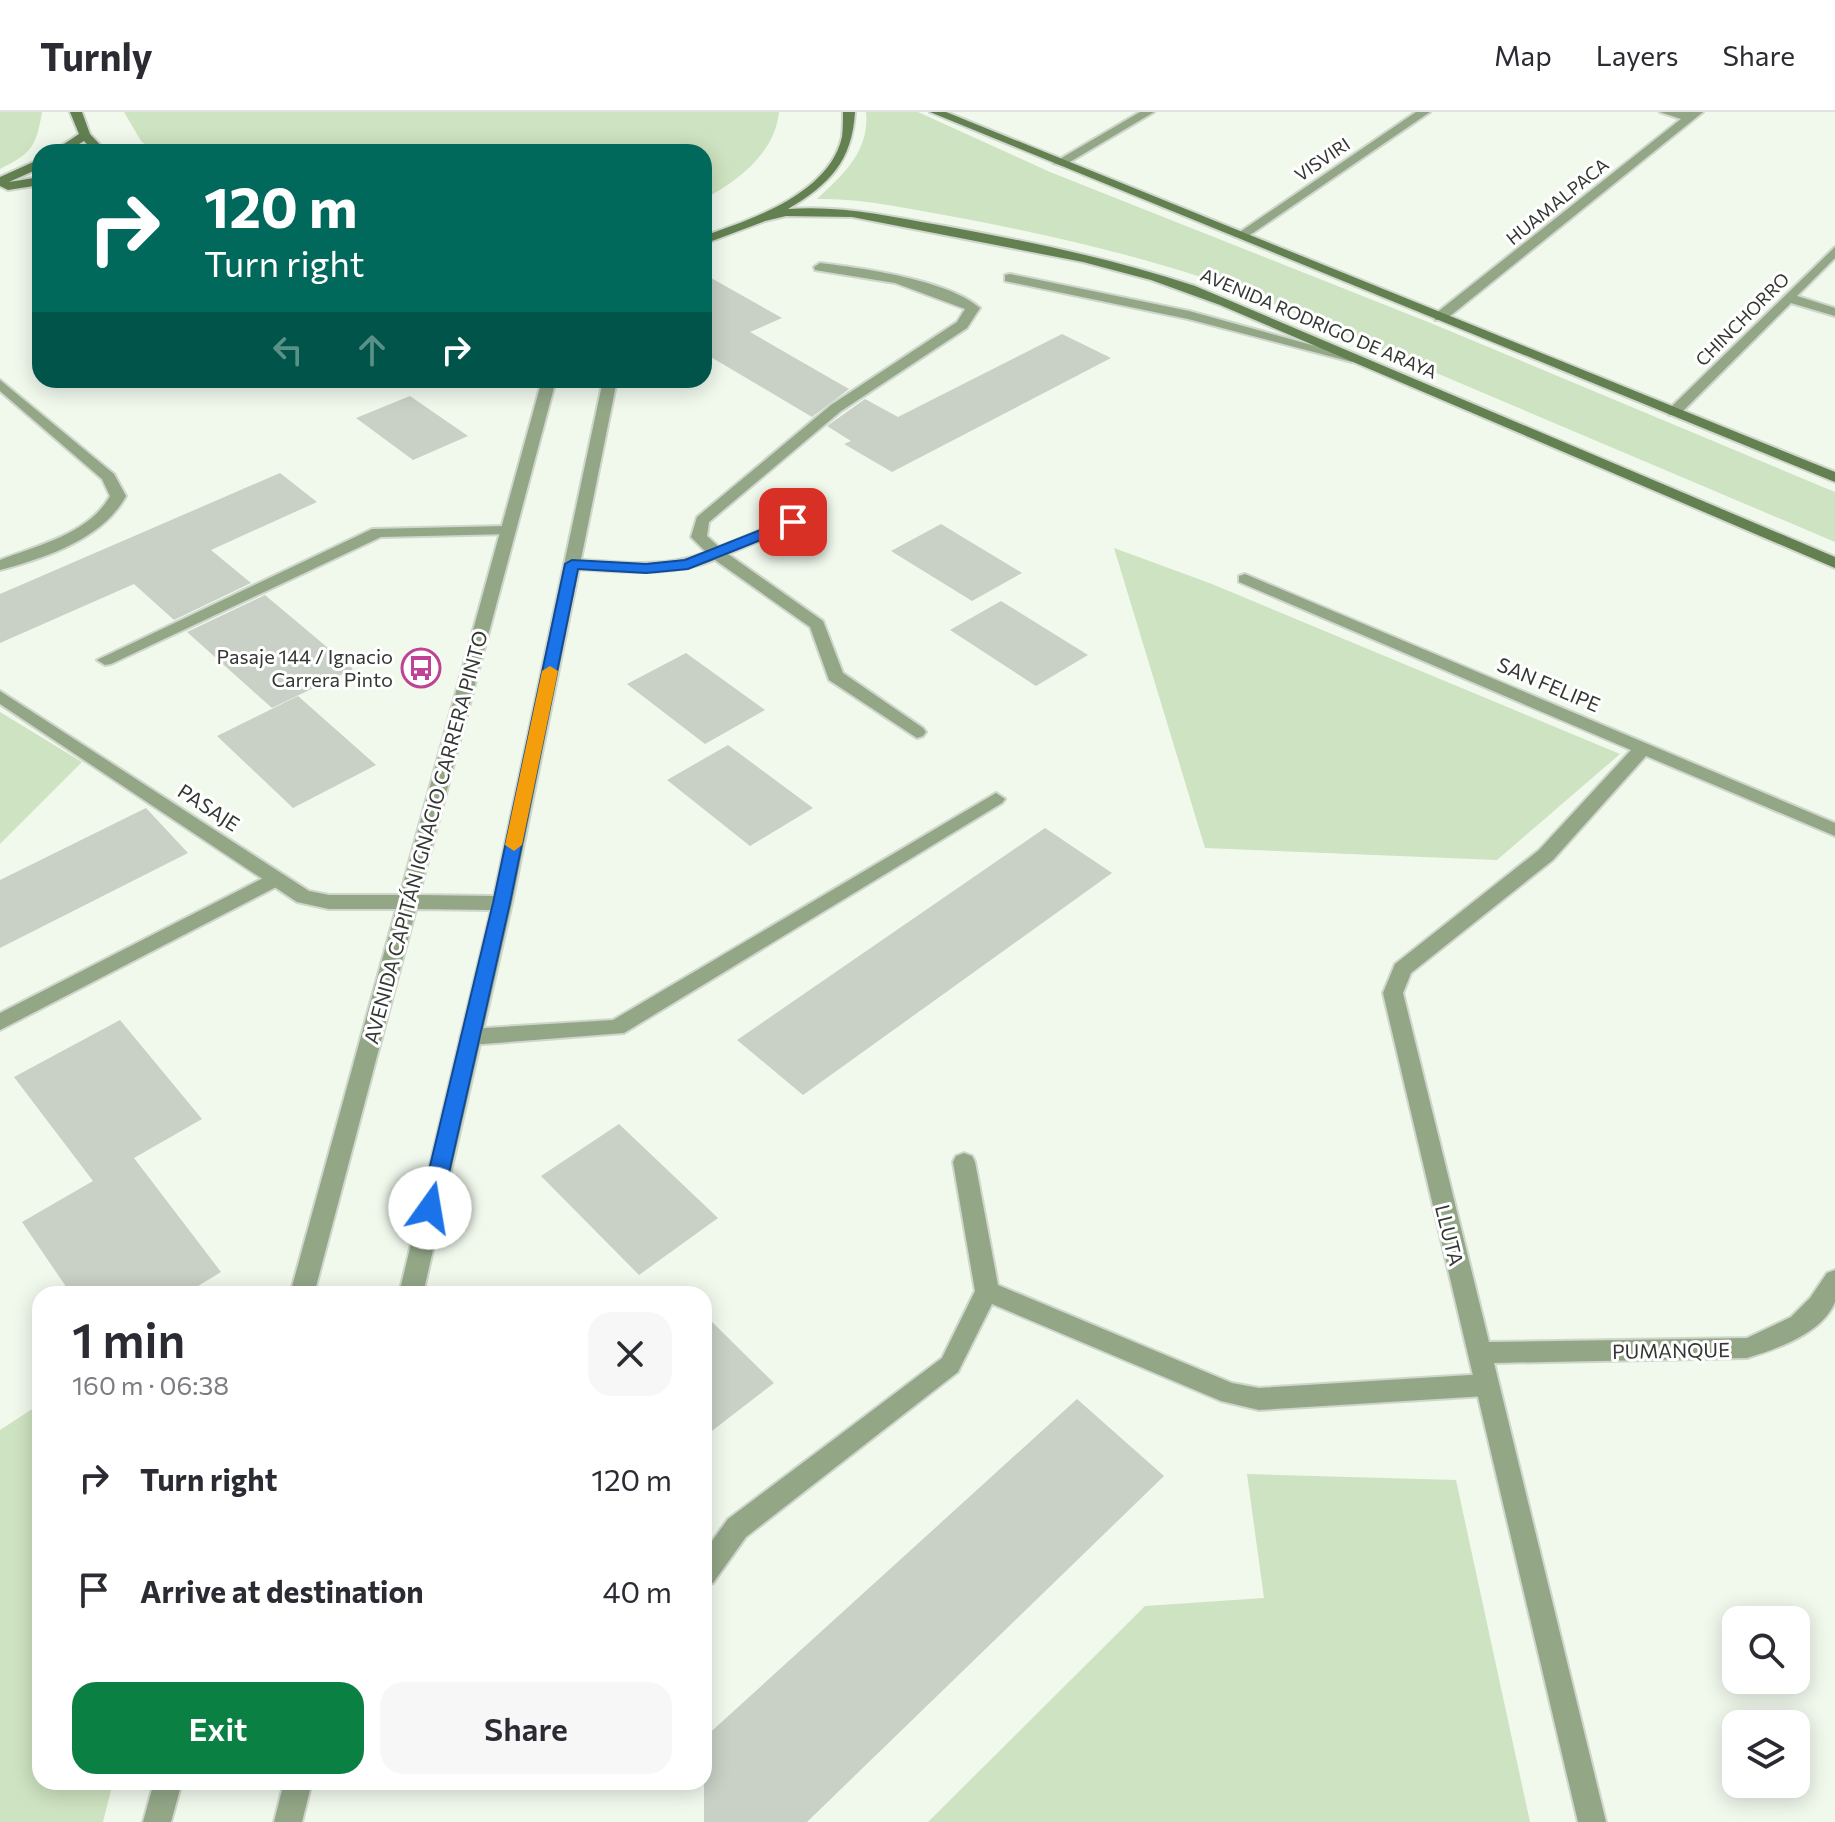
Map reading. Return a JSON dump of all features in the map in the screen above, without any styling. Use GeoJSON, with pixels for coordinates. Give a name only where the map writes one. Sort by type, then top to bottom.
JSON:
{"type":"FeatureCollection","features":[{"type":"Feature","properties":{"kind":"main road"},"geometry":{"type":"LineString","coordinates":[[76,112],[85,135],[93,144]]}},
{"type":"Feature","properties":{"kind":"main road"},"geometry":{"type":"LineString","coordinates":[[712,237],[764,217],[801,195],[835,164],[849,135],[849,112]]}},
{"type":"Feature","properties":{"kind":"main road"},"geometry":{"type":"LineString","coordinates":[[936,112],[1835,477]]}},
{"type":"Feature","properties":{"kind":"main road"},"geometry":{"type":"LineString","coordinates":[[71,144],[85,135]]}},
{"type":"Feature","properties":{"kind":"main road"},"geometry":{"type":"LineString","coordinates":[[0,185],[32,167]]}},
{"type":"Feature","properties":{"kind":"main road"},"geometry":{"type":"LineString","coordinates":[[0,185],[32,182]]}},
{"type":"Feature","properties":{"kind":"main road","name":"AVENIDA RODRIGO DE ARAYA"},"geometry":{"type":"LineString","coordinates":[[764,217],[807,210],[846,212],[1110,263],[1188,287],[1835,563]]}},
{"type":"Feature","properties":{"kind":"street"},"geometry":{"type":"LineString","coordinates":[[1059,163],[1148,112]]}},
{"type":"Feature","properties":{"kind":"street","name":"VISVIRI"},"geometry":{"type":"LineString","coordinates":[[1240,236],[1424,112]]}},
{"type":"Feature","properties":{"kind":"street"},"geometry":{"type":"LineString","coordinates":[[1666,112],[1693,115]]}},
{"type":"Feature","properties":{"kind":"street","name":"HUAMALPACA"},"geometry":{"type":"LineString","coordinates":[[1440,317],[1693,115]]}},
{"type":"Feature","properties":{"kind":"street","name":"CHINCHORRO"},"geometry":{"type":"LineString","coordinates":[[1674,412],[1835,251]]}},
{"type":"Feature","properties":{"kind":"street"},"geometry":{"type":"LineString","coordinates":[[820,267],[876,272],[949,296],[973,308],[962,325],[836,408],[702,520],[699,537],[716,553],[817,625],[835,676],[917,732]]}},
{"type":"Feature","properties":{"kind":"street"},"geometry":{"type":"LineString","coordinates":[[1010,278],[1189,315],[1364,361]]}},
{"type":"Feature","properties":{"kind":"street"},"geometry":{"type":"LineString","coordinates":[[1789,298],[1835,312]]}},
{"type":"Feature","properties":{"kind":"street"},"geometry":{"type":"LineString","coordinates":[[0,384],[109,477],[118,496],[115,507],[91,528],[0,565]]}},
{"type":"Feature","properties":{"kind":"street","name":"AVENIDA CAPITÁN IGNACIO CARRERA PINTO"},"geometry":{"type":"LineString","coordinates":[[304,1286],[410,902],[505,531],[548,388]]}},
{"type":"Feature","properties":{"kind":"street"},"geometry":{"type":"LineString","coordinates":[[413,1286],[502,903],[608,388]]}},
{"type":"Feature","properties":{"kind":"street"},"geometry":{"type":"LineString","coordinates":[[572,564],[646,568],[688,565],[793,522]]}},
{"type":"Feature","properties":{"kind":"street"},"geometry":{"type":"LineString","coordinates":[[105,660],[378,532],[505,531]]}},
{"type":"Feature","properties":{"kind":"street","name":"SAN FELIPE"},"geometry":{"type":"LineString","coordinates":[[1245,579],[1835,830]]}},
{"type":"Feature","properties":{"kind":"street","name":"PASAJE"},"geometry":{"type":"LineString","coordinates":[[0,696],[304,897],[329,902],[502,903]]}},
{"type":"Feature","properties":{"kind":"street","name":"LLUTA"},"geometry":{"type":"LineString","coordinates":[[1592,1822],[1394,1005],[1395,982],[1413,959],[1546,855],[1643,748]]}},
{"type":"Feature","properties":{"kind":"street"},"geometry":{"type":"LineString","coordinates":[[470,1037],[617,1028],[996,799]]}},
{"type":"Feature","properties":{"kind":"street"},"geometry":{"type":"LineString","coordinates":[[0,1022],[277,878]]}},
{"type":"Feature","properties":{"kind":"street"},"geometry":{"type":"LineString","coordinates":[[712,1563],[737,1528],[950,1365],[987,1291],[964,1162]]}},
{"type":"Feature","properties":{"kind":"street","name":"PUMANQUE"},"geometry":{"type":"LineString","coordinates":[[1479,1353],[1747,1348],[1780,1339],[1805,1323],[1823,1302],[1835,1280]]}},
{"type":"Feature","properties":{"kind":"street"},"geometry":{"type":"LineString","coordinates":[[987,1291],[1230,1393],[1259,1399],[1486,1385]]}},
{"type":"Feature","properties":{"kind":"street"},"geometry":{"type":"LineString","coordinates":[[157,1822],[166,1790]]}},
{"type":"Feature","properties":{"kind":"street"},"geometry":{"type":"LineString","coordinates":[[288,1822],[296,1790]]}},
{"type":"Feature","properties":{"kind":"green space"},"geometry":{"type":"Polygon","coordinates":[[[0,112],[42,112],[31,148],[0,169],[0,112]]]}},
{"type":"Feature","properties":{"kind":"green space"},"geometry":{"type":"Polygon","coordinates":[[[124,112],[779,112],[776,127],[762,153],[730,184],[712,194],[712,144],[145,144],[124,112]]]}},
{"type":"Feature","properties":{"kind":"green space"},"geometry":{"type":"Polygon","coordinates":[[[866,112],[918,112],[1050,172],[1433,324],[1835,492],[1835,542],[1238,289],[1203,277],[1027,231],[886,205],[817,199],[853,161],[864,139],[866,112]]]}},
{"type":"Feature","properties":{"kind":"green space"},"geometry":{"type":"Polygon","coordinates":[[[1114,548],[1212,584],[1620,754],[1497,860],[1205,848],[1114,548]]]}},
{"type":"Feature","properties":{"kind":"green space"},"geometry":{"type":"Polygon","coordinates":[[[0,712],[82,762],[0,844],[0,712]]]}},
{"type":"Feature","properties":{"kind":"green space"},"geometry":{"type":"Polygon","coordinates":[[[32,1409],[32,1790],[111,1790],[103,1822],[0,1822],[0,1430],[32,1409]]]}},
{"type":"Feature","properties":{"kind":"green space"},"geometry":{"type":"Polygon","coordinates":[[[1247,1474],[1456,1480],[1530,1822],[928,1822],[1145,1606],[1264,1598],[1247,1474]]]}},
{"type":"Feature","properties":{"kind":"building"},"geometry":{"type":"Polygon","coordinates":[[[712,279],[782,318],[750,332],[849,389],[812,417],[712,358],[712,279]]]}},
{"type":"Feature","properties":{"kind":"building"},"geometry":{"type":"Polygon","coordinates":[[[1062,334],[1111,358],[892,472],[844,444],[851,441],[827,426],[865,399],[898,417],[1062,334]]]}},
{"type":"Feature","properties":{"kind":"building"},"geometry":{"type":"Polygon","coordinates":[[[410,396],[468,436],[413,460],[356,418],[410,396]]]}},
{"type":"Feature","properties":{"kind":"building"},"geometry":{"type":"Polygon","coordinates":[[[280,473],[317,502],[211,550],[251,583],[174,620],[134,584],[0,643],[0,594],[280,473]]]}},
{"type":"Feature","properties":{"kind":"building"},"geometry":{"type":"Polygon","coordinates":[[[941,524],[1022,573],[972,601],[891,551],[941,524]]]}},
{"type":"Feature","properties":{"kind":"building"},"geometry":{"type":"Polygon","coordinates":[[[265,595],[353,669],[272,708],[187,632],[265,595]]]}},
{"type":"Feature","properties":{"kind":"building"},"geometry":{"type":"Polygon","coordinates":[[[1001,601],[1088,655],[1036,686],[950,630],[1001,601]]]}},
{"type":"Feature","properties":{"kind":"building"},"geometry":{"type":"Polygon","coordinates":[[[686,653],[765,710],[705,744],[627,684],[686,653]]]}},
{"type":"Feature","properties":{"kind":"building"},"geometry":{"type":"Polygon","coordinates":[[[298,696],[376,765],[293,808],[217,736],[298,696]]]}},
{"type":"Feature","properties":{"kind":"building"},"geometry":{"type":"Polygon","coordinates":[[[728,745],[813,808],[750,846],[667,780],[728,745]]]}},
{"type":"Feature","properties":{"kind":"building"},"geometry":{"type":"Polygon","coordinates":[[[146,808],[188,853],[0,948],[0,880],[146,808]]]}},
{"type":"Feature","properties":{"kind":"building"},"geometry":{"type":"Polygon","coordinates":[[[1045,828],[1112,873],[803,1095],[737,1040],[1045,828]]]}},
{"type":"Feature","properties":{"kind":"building"},"geometry":{"type":"Polygon","coordinates":[[[120,1020],[202,1119],[134,1158],[221,1272],[198,1286],[66,1286],[22,1222],[93,1181],[14,1077],[120,1020]]]}},
{"type":"Feature","properties":{"kind":"building"},"geometry":{"type":"Polygon","coordinates":[[[619,1124],[718,1218],[639,1275],[541,1176],[619,1124]]]}},
{"type":"Feature","properties":{"kind":"building"},"geometry":{"type":"Polygon","coordinates":[[[712,1322],[774,1383],[712,1431],[712,1322]]]}},
{"type":"Feature","properties":{"kind":"building"},"geometry":{"type":"Polygon","coordinates":[[[1077,1399],[1164,1476],[807,1822],[704,1822],[704,1790],[712,1790],[712,1731],[1077,1399]]]}},
{"type":"Feature","properties":{"kind":"slow traffic"},"geometry":{"type":"LineString","coordinates":[[514,845],[550,671]]}},
{"type":"Feature","properties":{"kind":"place","name":"Pasaje 144 / Ignacio Carrera Pinto"},"geometry":{"type":"Point","coordinates":[421,668]}},
{"type":"Feature","properties":{"kind":"route"},"geometry":{"type":"LineString","coordinates":[[430,1208],[502,903],[572,564],[646,568],[688,565],[793,522]]}}]}
